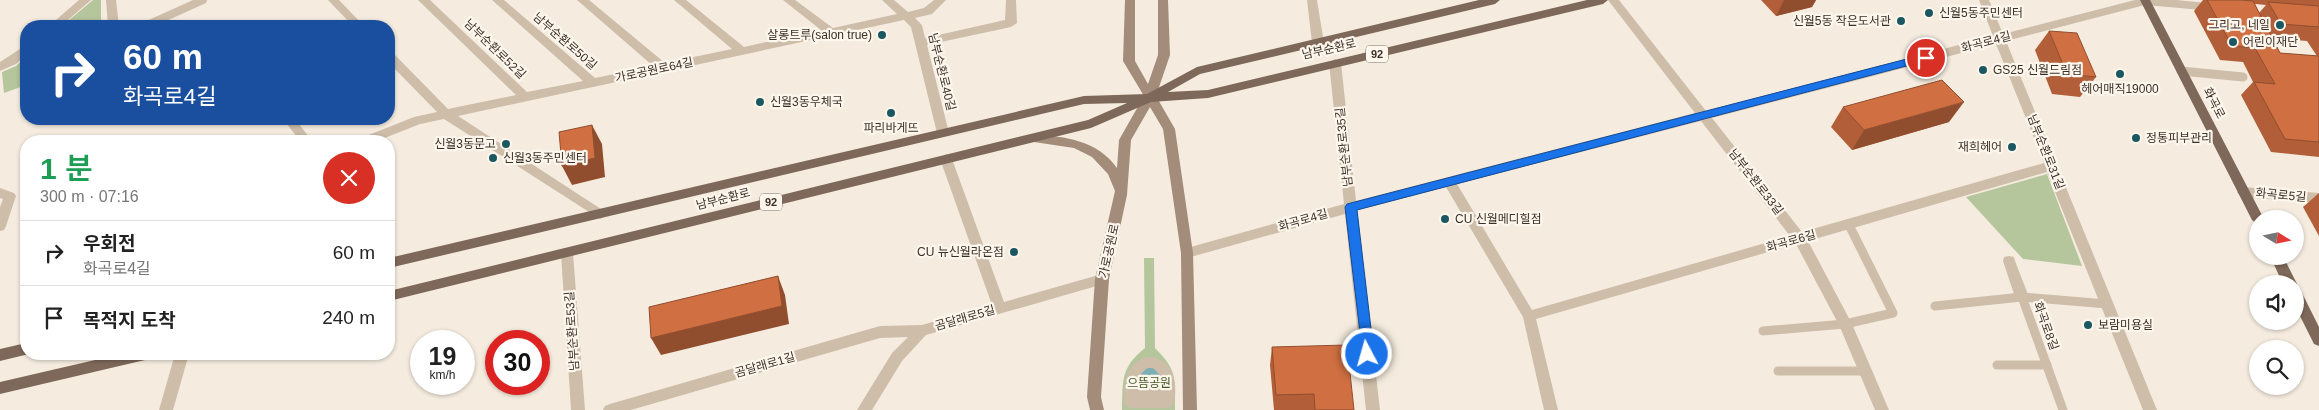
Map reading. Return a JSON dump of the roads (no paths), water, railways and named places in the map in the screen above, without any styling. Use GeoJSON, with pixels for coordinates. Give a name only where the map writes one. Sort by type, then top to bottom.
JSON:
{"type":"FeatureCollection","features":[{"type":"Feature","properties":{"kind":"main road"},"geometry":{"type":"LineString","coordinates":[[1130,0],[1129,61],[1149,98],[1169,128],[1187,253],[1190,410]]}},
{"type":"Feature","properties":{"kind":"main road","name":"가로공원로"},"geometry":{"type":"LineString","coordinates":[[1097,410],[1094,397],[1102,279],[1121,195],[1126,140],[1149,98],[1164,55],[1163,0]]}},
{"type":"Feature","properties":{"kind":"main road","name":"남부순환로"},"geometry":{"type":"LineString","coordinates":[[395,295],[1091,124],[1149,98],[1197,71],[1495,0]]}},
{"type":"Feature","properties":{"kind":"main road","name":"남부순환로"},"geometry":{"type":"LineString","coordinates":[[395,259],[600,214],[1084,100],[1208,94],[1603,0]]}},
{"type":"Feature","properties":{"kind":"main road","name":"화곡로"},"geometry":{"type":"LineString","coordinates":[[2145,0],[2253,210]]}},
{"type":"Feature","properties":{"kind":"main road"},"geometry":{"type":"LineString","coordinates":[[1034,138],[1089,148],[1102,156],[1114,170],[1121,195]]}},
{"type":"Feature","properties":{"kind":"main road"},"geometry":{"type":"LineString","coordinates":[[2304,311],[2319,340]]}},
{"type":"Feature","properties":{"kind":"main road"},"geometry":{"type":"LineString","coordinates":[[0,355],[20,350]]}},
{"type":"Feature","properties":{"kind":"main road"},"geometry":{"type":"LineString","coordinates":[[0,388],[119,360]]}},
{"type":"Feature","properties":{"kind":"street"},"geometry":{"type":"LineString","coordinates":[[61,20],[86,0]]}},
{"type":"Feature","properties":{"kind":"street"},"geometry":{"type":"LineString","coordinates":[[111,0],[113,20]]}},
{"type":"Feature","properties":{"kind":"street"},"geometry":{"type":"LineString","coordinates":[[159,20],[202,0]]}},
{"type":"Feature","properties":{"kind":"street"},"geometry":{"type":"LineString","coordinates":[[333,0],[353,20]]}},
{"type":"Feature","properties":{"kind":"street","name":"남부순환로52길"},"geometry":{"type":"LineString","coordinates":[[423,0],[525,98]]}},
{"type":"Feature","properties":{"kind":"street","name":"남부순환로50길"},"geometry":{"type":"LineString","coordinates":[[497,0],[593,83]]}},
{"type":"Feature","properties":{"kind":"street"},"geometry":{"type":"LineString","coordinates":[[582,0],[663,68]]}},
{"type":"Feature","properties":{"kind":"street"},"geometry":{"type":"LineString","coordinates":[[679,0],[742,51]]}},
{"type":"Feature","properties":{"kind":"street"},"geometry":{"type":"LineString","coordinates":[[788,0],[831,32]]}},
{"type":"Feature","properties":{"kind":"street","name":"남부순환로40길"},"geometry":{"type":"LineString","coordinates":[[887,0],[916,25],[943,133]]}},
{"type":"Feature","properties":{"kind":"street","name":"가로공원로64길"},"geometry":{"type":"LineString","coordinates":[[380,135],[418,120],[928,11],[941,0]]}},
{"type":"Feature","properties":{"kind":"street"},"geometry":{"type":"LineString","coordinates":[[920,43],[1010,23],[1011,0]]}},
{"type":"Feature","properties":{"kind":"street"},"geometry":{"type":"LineString","coordinates":[[1312,0],[1318,43]]}},
{"type":"Feature","properties":{"kind":"street","name":"남부순환로33길"},"geometry":{"type":"LineString","coordinates":[[1613,0],[1800,238],[1844,324],[1882,410]]}},
{"type":"Feature","properties":{"kind":"street","name":"남부순환로31길"},"geometry":{"type":"LineString","coordinates":[[1984,0],[2150,410]]}},
{"type":"Feature","properties":{"kind":"street","name":"화곡로4길"},"geometry":{"type":"LineString","coordinates":[[1187,253],[1449,181],[2145,0],[2227,8]]}},
{"type":"Feature","properties":{"kind":"street"},"geometry":{"type":"LineString","coordinates":[[0,67],[20,54]]}},
{"type":"Feature","properties":{"kind":"street"},"geometry":{"type":"LineString","coordinates":[[395,62],[446,114],[600,214]]}},
{"type":"Feature","properties":{"kind":"street","name":"남부순환로35길"},"geometry":{"type":"LineString","coordinates":[[1335,63],[1374,410]]}},
{"type":"Feature","properties":{"kind":"street"},"geometry":{"type":"LineString","coordinates":[[294,125],[301,135]]}},
{"type":"Feature","properties":{"kind":"street"},"geometry":{"type":"LineString","coordinates":[[946,159],[1000,308]]}},
{"type":"Feature","properties":{"kind":"street","name":"화곡로6길"},"geometry":{"type":"LineString","coordinates":[[1530,316],[2051,166]]}},
{"type":"Feature","properties":{"kind":"street"},"geometry":{"type":"LineString","coordinates":[[1449,181],[1530,316],[1551,410]]}},
{"type":"Feature","properties":{"kind":"street","name":"화곡로5길"},"geometry":{"type":"LineString","coordinates":[[2243,192],[2319,198]]}},
{"type":"Feature","properties":{"kind":"street"},"geometry":{"type":"LineString","coordinates":[[0,193],[10,196],[0,226]]}},
{"type":"Feature","properties":{"kind":"street","name":"남부순환로53길"},"geometry":{"type":"LineString","coordinates":[[567,253],[578,410]]}},
{"type":"Feature","properties":{"kind":"street"},"geometry":{"type":"LineString","coordinates":[[2009,261],[2022,297]]}},
{"type":"Feature","properties":{"kind":"street","name":"곰달래로5길"},"geometry":{"type":"LineString","coordinates":[[864,410],[897,357],[922,331],[1102,279]]}},
{"type":"Feature","properties":{"kind":"street","name":"곰달래로1길"},"geometry":{"type":"LineString","coordinates":[[610,410],[880,332],[922,331]]}},
{"type":"Feature","properties":{"kind":"street"},"geometry":{"type":"LineString","coordinates":[[166,410],[180,360]]}},
{"type":"Feature","properties":{"kind":"street"},"geometry":{"type":"LineString","coordinates":[[1147,363],[1163,368],[1168,377],[1167,402],[1132,402],[1132,382],[1134,371],[1147,363]]}},
{"type":"Feature","properties":{"kind":"lane"},"geometry":{"type":"LineString","coordinates":[[2181,71],[2243,77]]}},
{"type":"Feature","properties":{"kind":"lane"},"geometry":{"type":"LineString","coordinates":[[1763,331],[1844,324],[1893,313],[1848,225]]}},
{"type":"Feature","properties":{"kind":"lane"},"geometry":{"type":"LineString","coordinates":[[1935,306],[2022,297],[2107,304]]}},
{"type":"Feature","properties":{"kind":"lane","name":"화곡로8길"},"geometry":{"type":"LineString","coordinates":[[2022,297],[2063,410]]}},
{"type":"Feature","properties":{"kind":"lane","name":"화곡로8길"},"geometry":{"type":"LineString","coordinates":[[1997,365],[2047,365]]}},
{"type":"Feature","properties":{"kind":"lane"},"geometry":{"type":"LineString","coordinates":[[1778,371],[1865,371]]}},
{"type":"Feature","properties":{"kind":"water"},"geometry":{"type":"Polygon","coordinates":[[[1150,368],[1158,371],[1161,379],[1158,387],[1150,390],[1142,387],[1139,379],[1142,371],[1150,368]]]}},
{"type":"Feature","properties":{"kind":"place","name":"신월5동주민센터"},"geometry":{"type":"Point","coordinates":[1929,13]}},
{"type":"Feature","properties":{"kind":"place","name":"신월5동 작은도서관"},"geometry":{"type":"Point","coordinates":[1901,21]}},
{"type":"Feature","properties":{"kind":"place","name":"그리고, 네일"},"geometry":{"type":"Point","coordinates":[2280,25]}},
{"type":"Feature","properties":{"kind":"place","name":"살롱트루(salon true)"},"geometry":{"type":"Point","coordinates":[882,35]}},
{"type":"Feature","properties":{"kind":"place","name":"어린이재단"},"geometry":{"type":"Point","coordinates":[2233,42]}},
{"type":"Feature","properties":{"kind":"place","name":"GS25 신월드림점"},"geometry":{"type":"Point","coordinates":[1983,70]}},
{"type":"Feature","properties":{"kind":"place","name":"헤어매직19000"},"geometry":{"type":"Point","coordinates":[2120,74]}},
{"type":"Feature","properties":{"kind":"place","name":"신월3동우체국"},"geometry":{"type":"Point","coordinates":[760,102]}},
{"type":"Feature","properties":{"kind":"place","name":"파리바게뜨"},"geometry":{"type":"Point","coordinates":[891,113]}},
{"type":"Feature","properties":{"kind":"place","name":"정통피부관리"},"geometry":{"type":"Point","coordinates":[2136,138]}},
{"type":"Feature","properties":{"kind":"place","name":"신월3동문고"},"geometry":{"type":"Point","coordinates":[506,144]}},
{"type":"Feature","properties":{"kind":"place","name":"재희헤어"},"geometry":{"type":"Point","coordinates":[2012,147]}},
{"type":"Feature","properties":{"kind":"place","name":"신월3동주민센터"},"geometry":{"type":"Point","coordinates":[493,158]}},
{"type":"Feature","properties":{"kind":"place","name":"CU 신월메디힐점"},"geometry":{"type":"Point","coordinates":[1445,219]}},
{"type":"Feature","properties":{"kind":"place","name":"CU 뉴신월라온점"},"geometry":{"type":"Point","coordinates":[1014,252]}},
{"type":"Feature","properties":{"kind":"place","name":"보람미용실"},"geometry":{"type":"Point","coordinates":[2088,325]}},
{"type":"Feature","properties":{"kind":"park label","name":"으뜸공원"},"geometry":{"type":"Point","coordinates":[1149,383]}}]}
